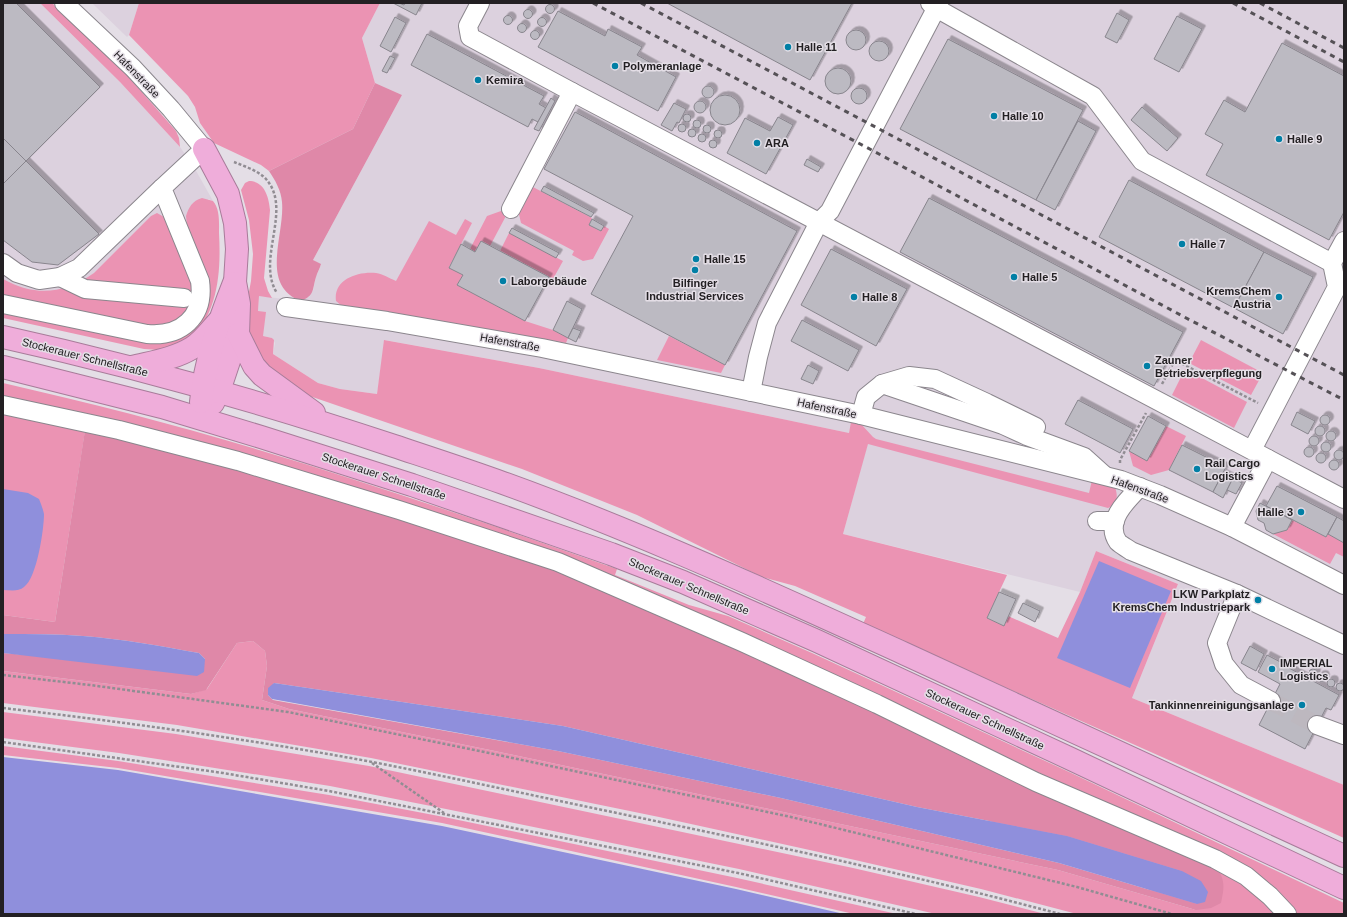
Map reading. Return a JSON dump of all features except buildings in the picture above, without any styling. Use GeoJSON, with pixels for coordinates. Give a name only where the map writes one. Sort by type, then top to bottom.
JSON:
{"type":"FeatureCollection","features":[{"type":"Feature","properties":{"kind":"highway"},"geometry":{"type":"LineString","coordinates":[[204,149],[228,194],[235,223],[237,249],[235,282],[239,304],[238,334],[211,389]]}},
{"type":"Feature","properties":{"kind":"highway"},"geometry":{"type":"LineString","coordinates":[[202,419],[212,406],[211,389],[220,320],[235,282]]}},
{"type":"Feature","properties":{"kind":"highway"},"geometry":{"type":"LineString","coordinates":[[131,368],[174,357],[188,350],[200,342],[220,320]]}},
{"type":"Feature","properties":{"kind":"highway"},"geometry":{"type":"LineString","coordinates":[[238,334],[254,366],[262,375],[332,425]]}},
{"type":"Feature","properties":{"kind":"highway","name":"Stockerauer Schnellstraße"},"geometry":{"type":"LineString","coordinates":[[3,337],[211,389],[332,425],[503,483],[622,529],[817,614],[1344,856]]}},
{"type":"Feature","properties":{"kind":"highway","name":"Stockerauer Schnellstraße"},"geometry":{"type":"LineString","coordinates":[[3,367],[112,394],[202,419],[412,484],[583,544],[683,582],[932,694],[1344,888]]}},
{"type":"Feature","properties":{"kind":"street","name":"Hafenstraße"},"geometry":{"type":"LineString","coordinates":[[64,3],[133,68],[171,109],[204,149]]}},
{"type":"Feature","properties":{"kind":"street"},"geometry":{"type":"LineString","coordinates":[[480,3],[468,26],[470,37],[1344,499]]}},
{"type":"Feature","properties":{"kind":"street"},"geometry":{"type":"LineString","coordinates":[[751,392],[767,323],[820,222],[830,211],[935,5],[1093,96],[1142,161],[1332,263],[1341,289],[1252,450]]}},
{"type":"Feature","properties":{"kind":"street"},"geometry":{"type":"LineString","coordinates":[[511,209],[572,92]]}},
{"type":"Feature","properties":{"kind":"street"},"geometry":{"type":"LineString","coordinates":[[3,263],[17,273],[39,280],[60,277],[79,268],[204,149]]}},
{"type":"Feature","properties":{"kind":"street"},"geometry":{"type":"LineString","coordinates":[[3,304],[147,334],[167,334],[184,326],[198,306],[201,292],[200,281],[162,188]]}},
{"type":"Feature","properties":{"kind":"street"},"geometry":{"type":"LineString","coordinates":[[1332,263],[1344,240]]}},
{"type":"Feature","properties":{"kind":"street"},"geometry":{"type":"LineString","coordinates":[[60,277],[84,289],[184,298]]}},
{"type":"Feature","properties":{"kind":"street","name":"Hafenstraße"},"geometry":{"type":"LineString","coordinates":[[286,308],[387,321],[542,348],[861,415],[1106,476],[1140,487],[1232,527],[1344,585]]}},
{"type":"Feature","properties":{"kind":"street"},"geometry":{"type":"LineString","coordinates":[[861,415],[866,397],[882,384],[1003,425],[1026,436],[1084,457],[1106,476]]}},
{"type":"Feature","properties":{"kind":"street"},"geometry":{"type":"LineString","coordinates":[[3,405],[119,430],[238,461],[399,510],[558,562],[742,642],[877,704],[1036,782],[1215,859],[1246,876],[1270,896],[1287,914]]}},
{"type":"Feature","properties":{"kind":"street"},"geometry":{"type":"LineString","coordinates":[[1232,527],[1268,459]]}},
{"type":"Feature","properties":{"kind":"street"},"geometry":{"type":"LineString","coordinates":[[1140,487],[1124,503],[1115,521],[1114,533],[1119,543],[1132,551],[1236,594],[1344,645]]}},
{"type":"Feature","properties":{"kind":"street"},"geometry":{"type":"LineString","coordinates":[[1097,521],[1115,521]]}},
{"type":"Feature","properties":{"kind":"street"},"geometry":{"type":"LineString","coordinates":[[1236,594],[1217,642],[1224,664],[1241,685],[1271,701]]}},
{"type":"Feature","properties":{"kind":"street"},"geometry":{"type":"LineString","coordinates":[[1317,725],[1344,735]]}},
{"type":"Feature","properties":{"kind":"path"},"geometry":{"type":"LineString","coordinates":[[232,161],[254,170],[264,178],[272,188],[276,200],[276,211],[270,261],[270,277],[274,289],[286,308]]}},
{"type":"Feature","properties":{"kind":"path"},"geometry":{"type":"LineString","coordinates":[[3,675],[90,685],[288,712],[474,750],[791,817],[1077,887],[1172,914]]}},
{"type":"Feature","properties":{"kind":"path"},"geometry":{"type":"LineString","coordinates":[[3,708],[176,730],[370,762],[658,821],[854,864],[980,893],[1060,914]]}},
{"type":"Feature","properties":{"kind":"path"},"geometry":{"type":"LineString","coordinates":[[3,742],[223,772],[330,791],[738,873],[916,914]]}},
{"type":"Feature","properties":{"kind":"path"},"geometry":{"type":"LineString","coordinates":[[370,762],[445,813]]}},
{"type":"Feature","properties":{"kind":"shaded area"},"geometry":{"type":"Polygon","coordinates":[[[3,3],[40,3],[120,82],[180,147],[195,169],[213,201],[208,199],[206,280],[3,311],[3,3]]]}},
{"type":"Feature","properties":{"kind":"shaded area"},"geometry":{"type":"Polygon","coordinates":[[[40,3],[52,3],[126,74],[176,131],[179,138],[180,147],[120,82],[40,3]]]}},
{"type":"Feature","properties":{"kind":"shaded area"},"geometry":{"type":"Polygon","coordinates":[[[92,3],[139,3],[129,35],[127,37],[92,3]]]}},
{"type":"Feature","properties":{"kind":"shaded area"},"geometry":{"type":"Polygon","coordinates":[[[139,3],[380,3],[362,38],[375,83],[353,129],[269,171],[261,165],[214,143],[200,123],[195,107],[188,96],[129,35],[139,3]]]}},
{"type":"Feature","properties":{"kind":"shaded area"},"geometry":{"type":"Polygon","coordinates":[[[380,3],[1344,3],[1344,785],[1132,698],[1178,584],[1096,551],[1080,592],[843,534],[870,435],[852,422],[849,433],[539,368],[385,340],[377,394],[340,389],[318,383],[273,354],[275,343],[272,338],[263,336],[258,311],[259,296],[301,301],[313,291],[316,276],[321,265],[313,260],[402,95],[375,83],[362,38],[380,3]]]}},
{"type":"Feature","properties":{"kind":"shaded area"},"geometry":{"type":"Polygon","coordinates":[[[375,83],[402,95],[313,260],[321,264],[316,275],[311,294],[309,297],[301,301],[288,294],[281,283],[277,271],[282,202],[279,189],[269,171],[353,129],[375,83]]]}},
{"type":"Feature","properties":{"kind":"shaded area"},"geometry":{"type":"Polygon","coordinates":[[[249,181],[259,184],[265,191],[269,200],[270,210],[264,278],[272,298],[259,296],[258,311],[266,312],[263,336],[274,340],[273,354],[318,383],[340,389],[377,394],[384,340],[539,368],[849,433],[851,422],[861,424],[876,439],[1089,493],[1092,480],[1115,487],[1117,494],[1115,502],[1108,508],[868,444],[843,534],[1007,575],[987,618],[1004,626],[1008,616],[1058,638],[1080,592],[1096,551],[1178,584],[1132,698],[1344,785],[1344,838],[863,624],[866,617],[795,586],[762,577],[637,515],[522,469],[298,392],[268,372],[248,331],[248,297],[253,254],[249,220],[241,190],[245,183],[249,181]]]}},
{"type":"Feature","properties":{"kind":"shaded area"},"geometry":{"type":"Polygon","coordinates":[[[531,186],[592,218],[589,225],[600,231],[604,226],[609,229],[593,259],[583,261],[572,255],[574,251],[521,223],[518,210],[531,186]]]}},
{"type":"Feature","properties":{"kind":"shaded area"},"geometry":{"type":"Polygon","coordinates":[[[202,198],[213,201],[218,212],[220,247],[218,276],[212,305],[206,318],[188,341],[162,350],[144,349],[3,318],[3,311],[145,342],[196,321],[186,216],[191,205],[202,198]]]}},
{"type":"Feature","properties":{"kind":"shaded area"},"geometry":{"type":"Polygon","coordinates":[[[501,211],[507,214],[490,246],[481,241],[475,252],[470,249],[487,216],[501,211]]]}},
{"type":"Feature","properties":{"kind":"shaded area"},"geometry":{"type":"Polygon","coordinates":[[[157,213],[164,217],[194,283],[194,299],[181,320],[157,327],[3,296],[3,279],[15,285],[38,291],[60,289],[83,280],[94,273],[151,216],[157,213]]]}},
{"type":"Feature","properties":{"kind":"shaded area"},"geometry":{"type":"Polygon","coordinates":[[[465,219],[472,223],[449,267],[463,275],[457,285],[525,321],[553,330],[568,338],[566,343],[453,323],[343,307],[336,301],[338,287],[342,282],[354,275],[376,273],[396,281],[429,221],[456,235],[465,219]]]}},
{"type":"Feature","properties":{"kind":"shaded area"},"geometry":{"type":"Polygon","coordinates":[[[509,233],[563,261],[553,279],[500,251],[509,233]]]}},
{"type":"Feature","properties":{"kind":"shaded area"},"geometry":{"type":"Polygon","coordinates":[[[669,336],[725,365],[721,373],[657,360],[669,336]]]}},
{"type":"Feature","properties":{"kind":"shaded area"},"geometry":{"type":"Polygon","coordinates":[[[1201,340],[1263,373],[1251,395],[1189,363],[1201,340]]]}},
{"type":"Feature","properties":{"kind":"shaded area"},"geometry":{"type":"Polygon","coordinates":[[[1185,369],[1247,402],[1234,428],[1172,395],[1185,369]]]}},
{"type":"Feature","properties":{"kind":"shaded area"},"geometry":{"type":"Polygon","coordinates":[[[3,383],[131,414],[259,450],[438,507],[617,569],[615,575],[689,605],[728,616],[812,653],[1067,771],[1344,903],[1344,914],[1077,914],[981,889],[855,860],[659,817],[371,758],[177,725],[3,703],[3,671],[191,694],[207,689],[237,643],[253,641],[265,651],[267,666],[262,700],[289,709],[1058,870],[1196,910],[85,431],[55,622],[3,615],[3,383]]]}},
{"type":"Feature","properties":{"kind":"shaded area"},"geometry":{"type":"Polygon","coordinates":[[[1166,426],[1186,436],[1169,470],[1151,475],[1133,466],[1129,451],[1147,460],[1166,426]]]}},
{"type":"Feature","properties":{"kind":"shaded area"},"geometry":{"type":"Polygon","coordinates":[[[85,430],[236,466],[555,568],[1214,863],[1223,882],[1221,903],[1211,908],[1196,910],[1058,870],[289,709],[262,700],[267,666],[265,651],[253,641],[237,643],[206,690],[191,694],[3,671],[3,653],[38,656],[205,659],[199,653],[112,639],[63,635],[3,634],[3,615],[55,622],[85,430]],[[274,683],[268,695],[273,700],[558,751],[781,798],[1059,863],[1197,904],[1182,871],[1067,836],[917,807],[563,726],[274,683]]]}},
{"type":"Feature","properties":{"kind":"shaded area"},"geometry":{"type":"Polygon","coordinates":[[[1292,520],[1326,537],[1328,534],[1344,543],[1344,557],[1336,553],[1330,564],[1273,534],[1287,530],[1292,520]]]}},
{"type":"Feature","properties":{"kind":"shaded area"},"geometry":{"type":"Polygon","coordinates":[[[3,712],[176,734],[369,766],[853,868],[1045,914],[936,914],[739,869],[330,786],[119,753],[3,738],[3,712]]]}},
{"type":"Feature","properties":{"kind":"shaded area"},"geometry":{"type":"Polygon","coordinates":[[[3,746],[118,761],[329,795],[444,817],[737,878],[897,914],[854,914],[442,823],[118,768],[3,755],[3,746]]]}},
{"type":"Feature","properties":{"kind":"water"},"geometry":{"type":"Polygon","coordinates":[[[3,489],[28,493],[39,499],[44,514],[39,553],[33,574],[29,582],[22,589],[17,590],[3,590],[3,489]]]}},
{"type":"Feature","properties":{"kind":"water"},"geometry":{"type":"Polygon","coordinates":[[[1099,561],[1171,591],[1130,688],[1057,658],[1099,561]]]}},
{"type":"Feature","properties":{"kind":"water"},"geometry":{"type":"Polygon","coordinates":[[[3,634],[53,634],[98,637],[199,653],[205,659],[204,672],[197,676],[3,653],[3,634]]]}},
{"type":"Feature","properties":{"kind":"water"},"geometry":{"type":"Polygon","coordinates":[[[274,683],[563,726],[917,807],[1067,836],[1182,871],[1201,881],[1208,892],[1205,902],[1197,904],[1059,863],[781,798],[558,751],[272,699],[268,695],[268,688],[274,683]]]}},
{"type":"Feature","properties":{"kind":"water"},"geometry":{"type":"Polygon","coordinates":[[[3,757],[118,770],[442,826],[736,889],[844,914],[3,914],[3,757]]]}},
{"type":"Feature","properties":{"kind":"tunnel"},"geometry":{"type":"LineString","coordinates":[[1271,701],[1317,725]]}},
{"type":"Feature","properties":{"kind":"railway"},"geometry":{"type":"LineString","coordinates":[[593,3],[1190,320],[1344,400]]}},
{"type":"Feature","properties":{"kind":"railway"},"geometry":{"type":"LineString","coordinates":[[641,3],[1344,375]]}},
{"type":"Feature","properties":{"kind":"railway"},"geometry":{"type":"LineString","coordinates":[[1233,3],[1344,62]]}},
{"type":"Feature","properties":{"kind":"railway"},"geometry":{"type":"LineString","coordinates":[[1260,3],[1344,48]]}},
{"type":"Feature","properties":{"kind":"place","name":"Halle 11"},"geometry":{"type":"Point","coordinates":[788,47]}},
{"type":"Feature","properties":{"kind":"place","name":"Polymeranlage"},"geometry":{"type":"Point","coordinates":[615,66]}},
{"type":"Feature","properties":{"kind":"place","name":"Kemira"},"geometry":{"type":"Point","coordinates":[478,80]}},
{"type":"Feature","properties":{"kind":"place","name":"Halle 10"},"geometry":{"type":"Point","coordinates":[994,116]}},
{"type":"Feature","properties":{"kind":"place","name":"Halle 9"},"geometry":{"type":"Point","coordinates":[1279,139]}},
{"type":"Feature","properties":{"kind":"place","name":"ARA"},"geometry":{"type":"Point","coordinates":[757,143]}},
{"type":"Feature","properties":{"kind":"place","name":"Halle 7"},"geometry":{"type":"Point","coordinates":[1182,244]}},
{"type":"Feature","properties":{"kind":"place","name":"Halle 15"},"geometry":{"type":"Point","coordinates":[696,259]}},
{"type":"Feature","properties":{"kind":"place","name":"Bilfinger Industrial Services"},"geometry":{"type":"Point","coordinates":[695,270]}},
{"type":"Feature","properties":{"kind":"place","name":"Halle 5"},"geometry":{"type":"Point","coordinates":[1014,277]}},
{"type":"Feature","properties":{"kind":"place","name":"Laborgebäude"},"geometry":{"type":"Point","coordinates":[503,281]}},
{"type":"Feature","properties":{"kind":"place","name":"Halle 8"},"geometry":{"type":"Point","coordinates":[854,297]}},
{"type":"Feature","properties":{"kind":"place","name":"KremsChem Austria"},"geometry":{"type":"Point","coordinates":[1279,297]}},
{"type":"Feature","properties":{"kind":"place","name":"Zauner Betriebsverpflegung"},"geometry":{"type":"Point","coordinates":[1147,366]}},
{"type":"Feature","properties":{"kind":"place","name":"Rail Cargo Logistics"},"geometry":{"type":"Point","coordinates":[1197,469]}},
{"type":"Feature","properties":{"kind":"place","name":"Halle 3"},"geometry":{"type":"Point","coordinates":[1301,512]}},
{"type":"Feature","properties":{"kind":"place","name":"LKW Parkplatz KremsChem Industriepark"},"geometry":{"type":"Point","coordinates":[1258,600]}},
{"type":"Feature","properties":{"kind":"place","name":"IMPERIAL Logistics"},"geometry":{"type":"Point","coordinates":[1272,669]}},
{"type":"Feature","properties":{"kind":"place","name":"Tankinnenreinigungsanlage"},"geometry":{"type":"Point","coordinates":[1302,705]}}]}
